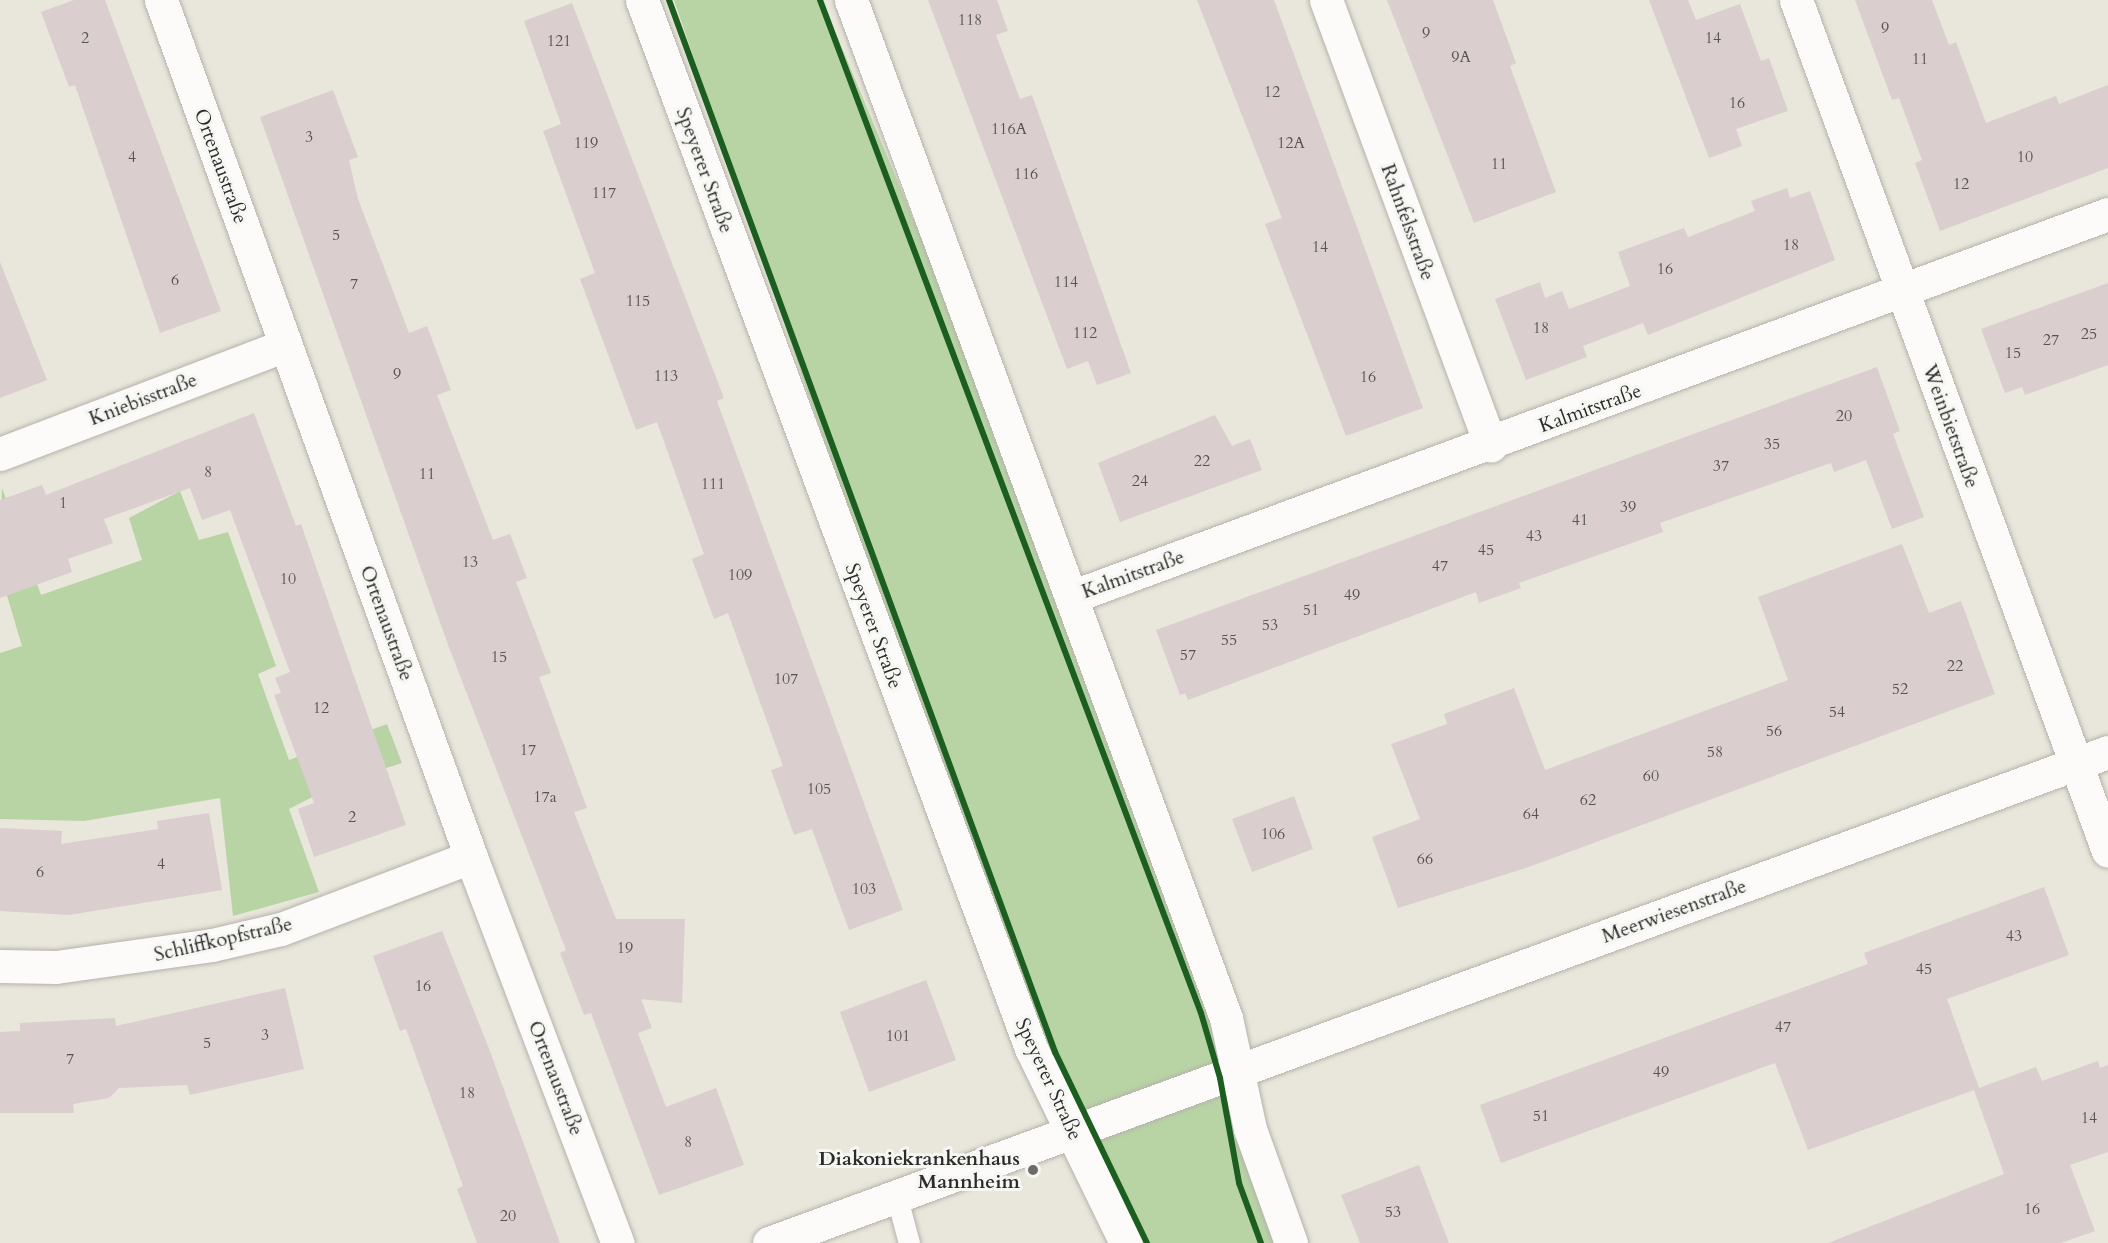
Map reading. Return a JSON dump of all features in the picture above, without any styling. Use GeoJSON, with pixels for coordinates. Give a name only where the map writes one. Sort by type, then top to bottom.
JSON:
{"type":"FeatureCollection","features":[{"type":"Feature","properties":{"kind":"street","name":"Ortenaustraße"},"geometry":{"type":"LineString","coordinates":[[161,0],[471,857],[618,1243]]}},
{"type":"Feature","properties":{"kind":"street","name":"Speyerer Straße"},"geometry":{"type":"LineString","coordinates":[[642,0],[1030,1048],[1074,1132],[1126,1243]]}},
{"type":"Feature","properties":{"kind":"street"},"geometry":{"type":"LineString","coordinates":[[851,0],[1226,1018],[1240,1070],[1250,1129],[1291,1243]]}},
{"type":"Feature","properties":{"kind":"street","name":"Rahnfelsstraße"},"geometry":{"type":"LineString","coordinates":[[1326,0],[1491,445]]}},
{"type":"Feature","properties":{"kind":"street","name":"Weinbietstraße"},"geometry":{"type":"LineString","coordinates":[[1796,0],[2108,851]]}},
{"type":"Feature","properties":{"kind":"street","name":"Kalmitstraße"},"geometry":{"type":"LineString","coordinates":[[1071,597],[1491,445],[2108,214]]}},
{"type":"Feature","properties":{"kind":"street","name":"Kniebisstraße"},"geometry":{"type":"LineString","coordinates":[[0,454],[285,345]]}},
{"type":"Feature","properties":{"kind":"street","name":"Meerwiesenstraße"},"geometry":{"type":"LineString","coordinates":[[769,1243],[897,1198],[2108,752]]}},
{"type":"Feature","properties":{"kind":"street","name":"Schliffkopfstraße"},"geometry":{"type":"LineString","coordinates":[[0,966],[56,967],[212,945],[281,929],[471,857]]}},
{"type":"Feature","properties":{"kind":"lane"},"geometry":{"type":"LineString","coordinates":[[897,1198],[909,1243]]}},
{"type":"Feature","properties":{"kind":"green space"},"geometry":{"type":"Polygon","coordinates":[[[674,0],[822,0],[1071,597],[1291,1243],[1126,1243],[1031,1048],[674,0]]]}},
{"type":"Feature","properties":{"kind":"green space"},"geometry":{"type":"Polygon","coordinates":[[[2,488],[41,595],[142,560],[129,518],[180,491],[199,540],[228,532],[276,666],[258,674],[289,760],[387,724],[402,763],[344,781],[289,809],[319,892],[233,916],[220,798],[84,821],[0,819],[0,653],[22,646],[0,572],[2,488]]]}},
{"type":"Feature","properties":{"kind":"building"},"geometry":{"type":"Polygon","coordinates":[[[74,0],[105,0],[221,311],[160,333],[75,85],[69,87],[41,12],[74,0]]]}},
{"type":"Feature","properties":{"kind":"building"},"geometry":{"type":"Polygon","coordinates":[[[928,0],[997,0],[1008,31],[996,35],[1020,99],[1032,95],[1131,373],[1097,385],[1088,361],[1067,369],[928,0]]]}},
{"type":"Feature","properties":{"kind":"building"},"geometry":{"type":"Polygon","coordinates":[[[1197,0],[1274,0],[1423,408],[1346,436],[1265,224],[1282,218],[1197,0]]]}},
{"type":"Feature","properties":{"kind":"building"},"geometry":{"type":"Polygon","coordinates":[[[1387,0],[1493,0],[1516,63],[1510,66],[1556,192],[1474,223],[1387,0]]]}},
{"type":"Feature","properties":{"kind":"building"},"geometry":{"type":"Polygon","coordinates":[[[1649,0],[1688,0],[1696,20],[1740,4],[1761,61],[1769,58],[1788,111],[1736,129],[1742,146],[1709,158],[1649,0]]]}},
{"type":"Feature","properties":{"kind":"building"},"geometry":{"type":"Polygon","coordinates":[[[1855,0],[1932,0],[1949,45],[1956,42],[1986,123],[2056,96],[2059,104],[2108,85],[2108,168],[1940,231],[1915,163],[1922,160],[1899,98],[1892,100],[1855,0]]]}},
{"type":"Feature","properties":{"kind":"building"},"geometry":{"type":"Polygon","coordinates":[[[572,3],[724,398],[717,401],[903,910],[849,930],[812,829],[794,835],[771,770],[783,766],[728,613],[714,619],[692,559],[704,554],[657,422],[636,430],[580,279],[595,273],[543,131],[561,124],[524,21],[572,3]]]}},
{"type":"Feature","properties":{"kind":"building"},"geometry":{"type":"Polygon","coordinates":[[[333,90],[358,157],[349,160],[358,199],[409,333],[427,326],[451,390],[437,395],[493,540],[510,534],[527,578],[516,582],[551,673],[539,677],[587,808],[574,812],[616,919],[685,919],[682,1003],[641,999],[652,1028],[638,1033],[666,1107],[716,1088],[744,1165],[659,1195],[591,1013],[584,1015],[560,953],[566,950],[447,642],[260,117],[333,90]]]}},
{"type":"Feature","properties":{"kind":"building"},"geometry":{"type":"Polygon","coordinates":[[[1787,188],[1790,198],[1810,191],[1835,260],[1648,335],[1643,323],[1583,346],[1587,357],[1526,380],[1495,299],[1540,282],[1545,298],[1562,291],[1569,309],[1599,298],[1630,286],[1618,252],[1684,228],[1688,237],[1755,211],[1751,201],[1787,188]]]}},
{"type":"Feature","properties":{"kind":"building"},"geometry":{"type":"Polygon","coordinates":[[[0,262],[47,380],[0,398],[0,262]]]}},
{"type":"Feature","properties":{"kind":"building"},"geometry":{"type":"Polygon","coordinates":[[[2108,283],[2108,365],[2025,395],[2022,387],[2005,393],[1981,329],[2108,283]]]}},
{"type":"Feature","properties":{"kind":"building"},"geometry":{"type":"Polygon","coordinates":[[[1877,367],[1900,431],[1893,434],[1924,517],[1892,529],[1866,460],[1834,472],[1831,463],[1660,523],[1663,532],[1519,583],[1521,588],[1479,603],[1476,592],[1188,700],[1185,693],[1180,695],[1156,630],[1877,367]]]}},
{"type":"Feature","properties":{"kind":"building"},"geometry":{"type":"Polygon","coordinates":[[[254,413],[296,526],[301,524],[406,825],[314,857],[298,809],[314,803],[274,695],[281,693],[275,678],[290,672],[230,510],[202,520],[190,488],[104,519],[113,543],[68,559],[72,572],[0,598],[0,500],[42,485],[46,495],[254,413]]]}},
{"type":"Feature","properties":{"kind":"building"},"geometry":{"type":"Polygon","coordinates":[[[1215,415],[1232,446],[1250,439],[1262,470],[1120,522],[1098,463],[1215,415]]]}},
{"type":"Feature","properties":{"kind":"building"},"geometry":{"type":"Polygon","coordinates":[[[1902,544],[1929,613],[1961,601],[1995,694],[1523,869],[1398,908],[1372,837],[1420,819],[1391,744],[1447,724],[1444,714],[1514,688],[1545,770],[1788,680],[1758,597],[1902,544]]]}},
{"type":"Feature","properties":{"kind":"building"},"geometry":{"type":"Polygon","coordinates":[[[1294,796],[1313,849],[1252,872],[1232,819],[1294,796]]]}},
{"type":"Feature","properties":{"kind":"building"},"geometry":{"type":"Polygon","coordinates":[[[209,813],[222,890],[69,915],[0,911],[0,828],[62,831],[61,844],[158,829],[157,821],[209,813]]]}},
{"type":"Feature","properties":{"kind":"building"},"geometry":{"type":"Polygon","coordinates":[[[2044,887],[2069,955],[1947,999],[1979,1088],[2036,1067],[2042,1081],[2098,1061],[2100,1068],[2108,1065],[2108,1152],[2070,1165],[2095,1231],[2061,1243],[1828,1243],[2004,1174],[1974,1090],[1808,1150],[1775,1063],[1501,1163],[1480,1105],[1868,964],[1864,953],[2044,887]]]}},
{"type":"Feature","properties":{"kind":"building"},"geometry":{"type":"Polygon","coordinates":[[[442,931],[488,1046],[560,1243],[477,1243],[457,1189],[463,1186],[406,1029],[400,1031],[373,956],[442,931]]]}},
{"type":"Feature","properties":{"kind":"building"},"geometry":{"type":"Polygon","coordinates":[[[926,980],[956,1060],[869,1092],[840,1012],[926,980]]]}},
{"type":"Feature","properties":{"kind":"building"},"geometry":{"type":"Polygon","coordinates":[[[285,988],[304,1069],[190,1095],[187,1085],[119,1088],[109,1098],[73,1104],[74,1113],[0,1113],[0,1032],[20,1031],[20,1023],[115,1018],[116,1026],[285,988]]]}},
{"type":"Feature","properties":{"kind":"building"},"geometry":{"type":"Polygon","coordinates":[[[1419,1165],[1449,1243],[1360,1243],[1341,1195],[1419,1165]]]}},
{"type":"Feature","properties":{"kind":"cycle path"},"geometry":{"type":"LineString","coordinates":[[669,0],[1055,1052],[1147,1243]]}},
{"type":"Feature","properties":{"kind":"cycle path"},"geometry":{"type":"LineString","coordinates":[[820,0],[1201,1013],[1220,1078],[1239,1183],[1261,1243]]}},
{"type":"Feature","properties":{"kind":"place","name":"Diakoniekrankenhaus Mannheim"},"geometry":{"type":"Point","coordinates":[1033,1170]}}]}
